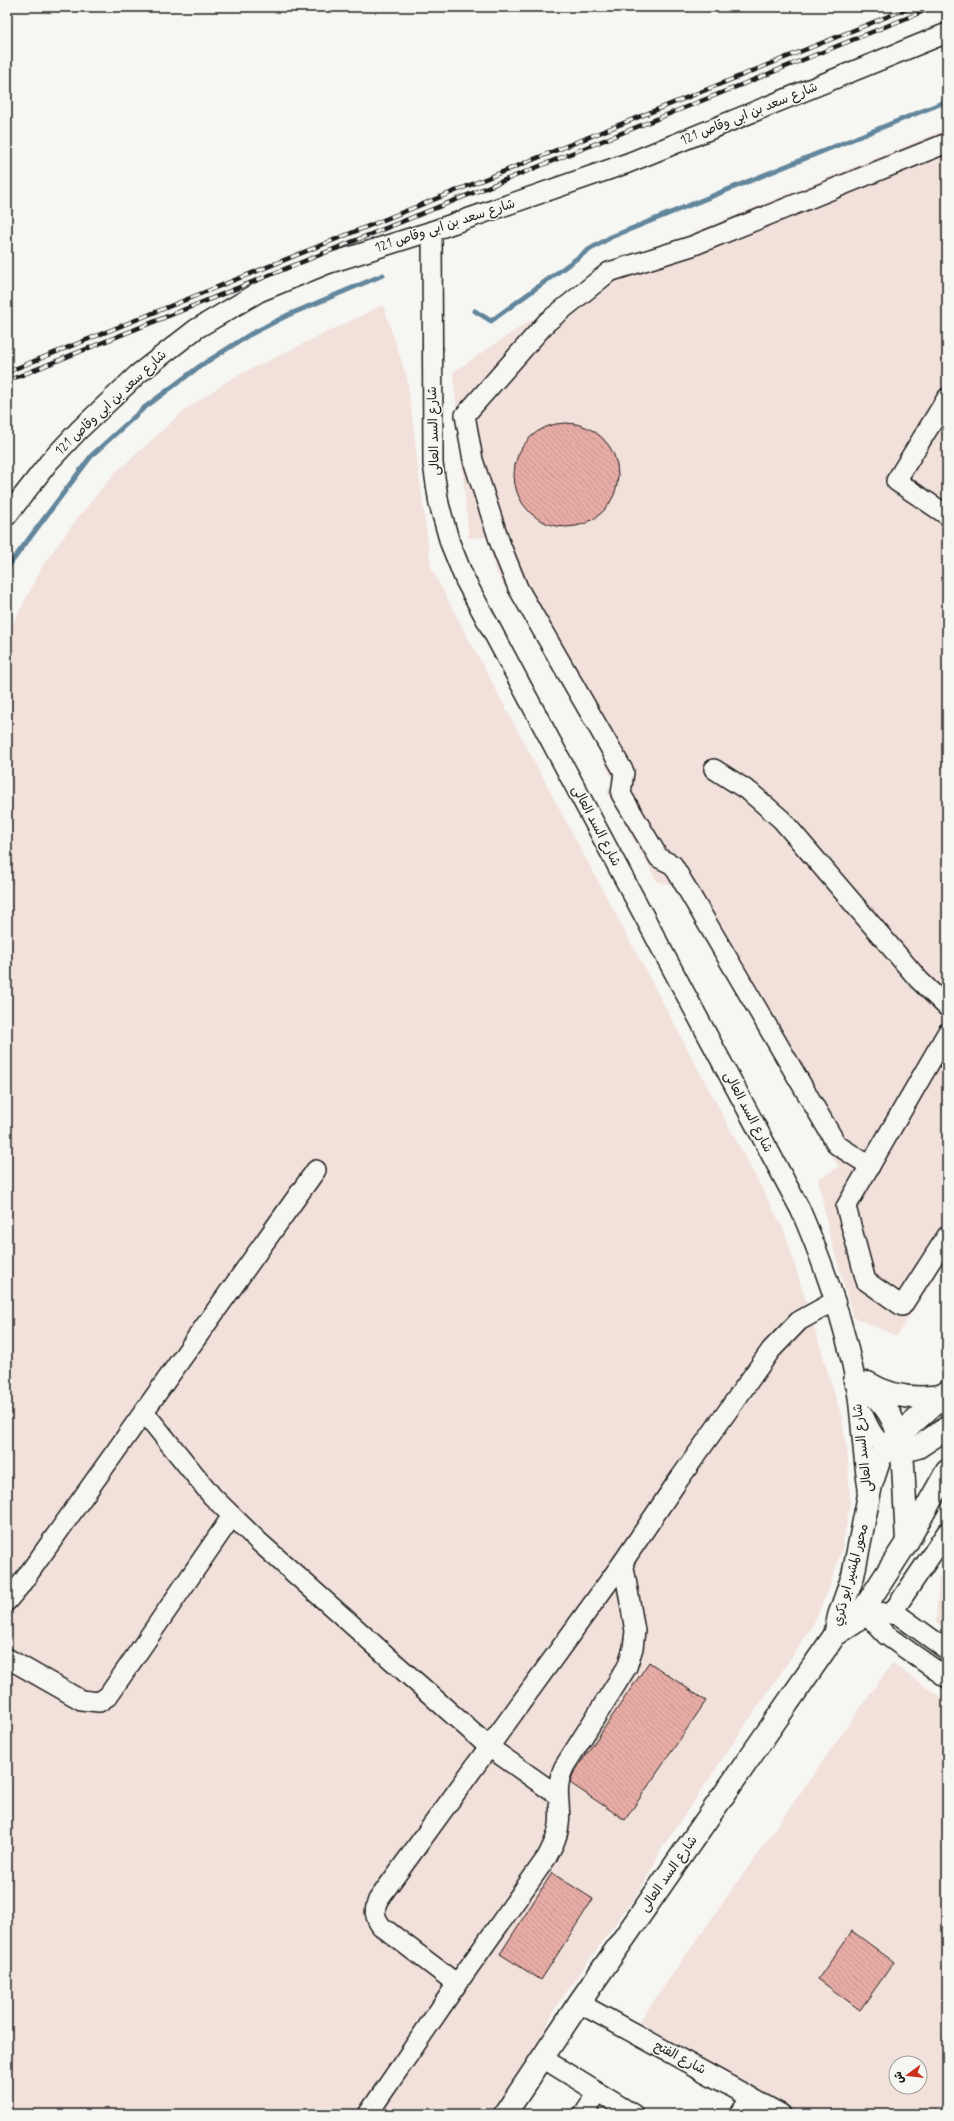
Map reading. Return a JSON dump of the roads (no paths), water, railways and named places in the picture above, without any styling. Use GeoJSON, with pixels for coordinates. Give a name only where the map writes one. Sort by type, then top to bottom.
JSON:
{"type":"FeatureCollection","features":[{"type":"Feature","properties":{"kind":"main road"},"geometry":{"type":"LineString","coordinates":[[855,1382],[892,1394],[920,1398],[946,1393]]}},
{"type":"Feature","properties":{"kind":"main road"},"geometry":{"type":"LineString","coordinates":[[855,1382],[865,1387],[883,1403],[896,1424],[907,1542]]}},
{"type":"Feature","properties":{"kind":"main road","name":"محور المشير ابو ذكري"},"geometry":{"type":"LineString","coordinates":[[835,1635],[839,1616],[853,1576],[875,1471],[897,1445],[946,1393]]}},
{"type":"Feature","properties":{"kind":"main road"},"geometry":{"type":"LineString","coordinates":[[897,1445],[918,1447],[947,1428]]}},
{"type":"Feature","properties":{"kind":"main road","name":"محور المشير ابو ذكري"},"geometry":{"type":"LineString","coordinates":[[835,1635],[854,1623],[864,1610],[907,1542],[947,1471]]}},
{"type":"Feature","properties":{"kind":"main road","name":"شارع السد العالى"},"geometry":{"type":"LineString","coordinates":[[505,2114],[544,2058],[579,2003],[835,1635]]}},
{"type":"Feature","properties":{"kind":"street","name":"شارع سعد بن ابى وقاص 121"},"geometry":{"type":"LineString","coordinates":[[7,516],[49,462],[79,430],[138,374],[196,329],[226,310],[292,277],[327,264],[432,231],[628,163],[947,33]]}},
{"type":"Feature","properties":{"kind":"street"},"geometry":{"type":"LineString","coordinates":[[870,1166],[837,1145],[673,865],[659,858],[621,794],[624,772],[515,581],[501,546],[473,460],[466,415],[547,322],[609,272],[692,246],[947,143]]}},
{"type":"Feature","properties":{"kind":"street","name":"شارع السد العالى"},"geometry":{"type":"LineString","coordinates":[[432,231],[433,464],[439,504],[450,543],[465,580],[800,1209],[813,1239],[835,1302],[855,1382],[869,1499]]}},
{"type":"Feature","properties":{"kind":"street"},"geometry":{"type":"LineString","coordinates":[[947,398],[896,482],[947,515]]}},
{"type":"Feature","properties":{"kind":"street"},"geometry":{"type":"LineString","coordinates":[[714,769],[750,792],[782,820],[919,980],[947,1006]]}},
{"type":"Feature","properties":{"kind":"street"},"geometry":{"type":"LineString","coordinates":[[947,1033],[846,1207],[866,1282],[902,1306],[947,1236]]}},
{"type":"Feature","properties":{"kind":"street"},"geometry":{"type":"LineString","coordinates":[[7,1601],[19,1587],[316,1170]]}},
{"type":"Feature","properties":{"kind":"street"},"geometry":{"type":"LineString","coordinates":[[457,1984],[381,1926],[376,1919],[375,1910],[378,1900],[623,1562],[675,1484],[771,1350],[800,1321],[835,1302]]}},
{"type":"Feature","properties":{"kind":"street"},"geometry":{"type":"LineString","coordinates":[[144,1412],[232,1516],[489,1747],[557,1795]]}},
{"type":"Feature","properties":{"kind":"street"},"geometry":{"type":"LineString","coordinates":[[7,1658],[81,1700],[99,1702],[108,1696],[232,1516]]}},
{"type":"Feature","properties":{"kind":"street"},"geometry":{"type":"LineString","coordinates":[[892,1613],[947,1532]]}},
{"type":"Feature","properties":{"kind":"street"},"geometry":{"type":"LineString","coordinates":[[368,2114],[457,1984],[547,1857],[555,1841],[559,1825],[557,1795],[558,1780],[564,1767],[627,1667],[634,1648],[635,1631],[623,1562]]}},
{"type":"Feature","properties":{"kind":"street"},"geometry":{"type":"LineString","coordinates":[[864,1610],[892,1613],[947,1650]]}},
{"type":"Feature","properties":{"kind":"street"},"geometry":{"type":"LineString","coordinates":[[864,1610],[886,1635],[947,1678]]}},
{"type":"Feature","properties":{"kind":"street","name":"شارع الفتح"},"geometry":{"type":"LineString","coordinates":[[579,2003],[781,2114]]}},
{"type":"Feature","properties":{"kind":"street"},"geometry":{"type":"LineString","coordinates":[[544,2058],[633,2114]]}},
{"type":"Feature","properties":{"kind":"street"},"geometry":{"type":"LineString","coordinates":[[584,2114],[598,2092]]}},
{"type":"Feature","properties":{"kind":"street"},"geometry":{"type":"LineString","coordinates":[[740,2114],[751,2097]]}},
{"type":"Feature","properties":{"kind":"waterway"},"geometry":{"type":"LineString","coordinates":[[475,311],[491,321],[587,251],[611,237],[947,101]]}},
{"type":"Feature","properties":{"kind":"waterway"},"geometry":{"type":"LineString","coordinates":[[7,568],[92,455],[144,408],[200,366],[249,335],[288,315],[383,275]]}},
{"type":"Feature","properties":{"kind":"railway"},"geometry":{"type":"LineString","coordinates":[[7,372],[911,7]]}},
{"type":"Feature","properties":{"kind":"railway"},"geometry":{"type":"LineString","coordinates":[[7,381],[934,7]]}}]}
